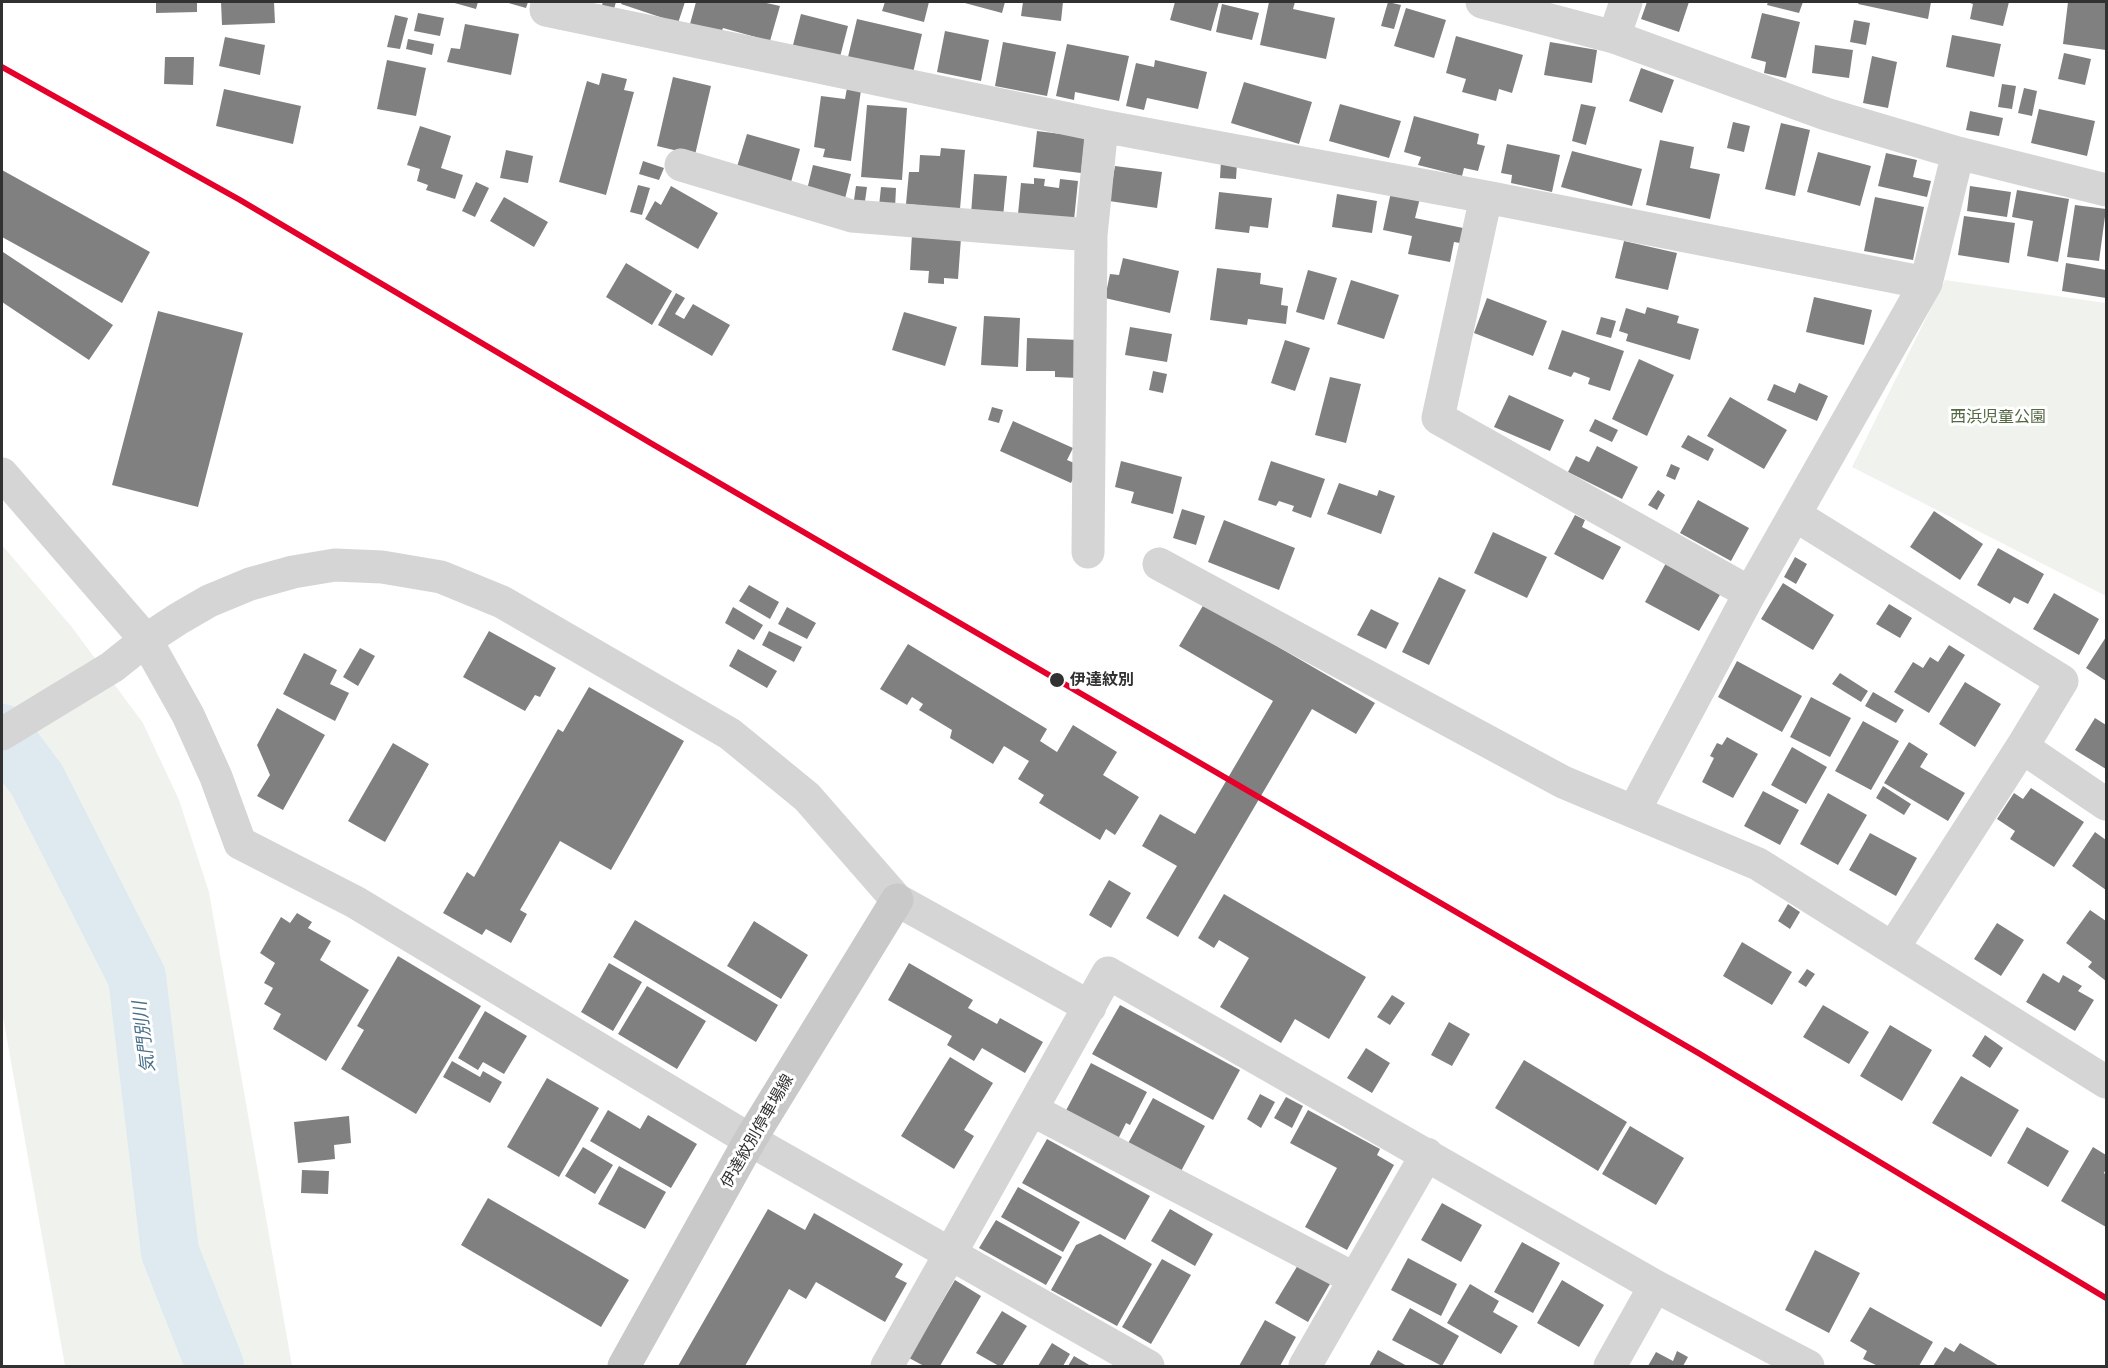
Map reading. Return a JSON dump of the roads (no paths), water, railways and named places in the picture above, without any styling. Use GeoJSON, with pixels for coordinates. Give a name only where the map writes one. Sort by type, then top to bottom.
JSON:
{"type":"FeatureCollection","features":[{"type":"Feature","properties":{"kind":"main road","name":"伊達紋別停車場線"},"geometry":{"type":"LineString","coordinates":[[624,1366],[750,1140],[897,900]]}},
{"type":"Feature","properties":{"kind":"street"},"geometry":{"type":"LineString","coordinates":[[547,2],[546,10],[1102,126],[1486,197],[1926,283]]}},
{"type":"Feature","properties":{"kind":"street"},"geometry":{"type":"LineString","coordinates":[[1482,2],[1614,37],[1826,114],[1958,153],[2106,190]]}},
{"type":"Feature","properties":{"kind":"street"},"geometry":{"type":"LineString","coordinates":[[1614,37],[1626,2]]}},
{"type":"Feature","properties":{"kind":"street"},"geometry":{"type":"LineString","coordinates":[[1088,552],[1091,234],[1102,126]]}},
{"type":"Feature","properties":{"kind":"street"},"geometry":{"type":"LineString","coordinates":[[1634,811],[1750,593],[1926,283],[1958,153]]}},
{"type":"Feature","properties":{"kind":"street"},"geometry":{"type":"LineString","coordinates":[[681,165],[852,216],[1091,234]]}},
{"type":"Feature","properties":{"kind":"street"},"geometry":{"type":"LineString","coordinates":[[1486,197],[1438,418],[1750,593]]}},
{"type":"Feature","properties":{"kind":"street"},"geometry":{"type":"LineString","coordinates":[[2,474],[146,640],[188,716],[216,777],[240,843],[355,902],[750,1140],[1148,1366]]}},
{"type":"Feature","properties":{"kind":"street"},"geometry":{"type":"LineString","coordinates":[[1795,515],[2062,681],[1893,948]]}},
{"type":"Feature","properties":{"kind":"street"},"geometry":{"type":"LineString","coordinates":[[1159,564],[1563,782],[1758,864],[2106,1082]]}},
{"type":"Feature","properties":{"kind":"street"},"geometry":{"type":"LineString","coordinates":[[2,734],[112,667],[146,640],[178,619],[209,601],[250,584],[293,572],[335,565],[382,567],[441,577],[501,602],[730,734],[807,797],[897,900],[1090,1007]]}},
{"type":"Feature","properties":{"kind":"street"},"geometry":{"type":"LineString","coordinates":[[2022,747],[2106,804]]}},
{"type":"Feature","properties":{"kind":"street"},"geometry":{"type":"LineString","coordinates":[[887,1366],[1108,973],[1655,1286],[1808,1366]]}},
{"type":"Feature","properties":{"kind":"street"},"geometry":{"type":"LineString","coordinates":[[1032,1110],[1355,1279]]}},
{"type":"Feature","properties":{"kind":"street"},"geometry":{"type":"LineString","coordinates":[[1305,1366],[1427,1154]]}},
{"type":"Feature","properties":{"kind":"street"},"geometry":{"type":"LineString","coordinates":[[1610,1366],[1655,1286]]}},
{"type":"Feature","properties":{"kind":"waterway","name":"気門別川"},"geometry":{"type":"LineString","coordinates":[[2,733],[37,780],[137,977],[170,1252],[215,1366]]}},
{"type":"Feature","properties":{"kind":"place","name":"伊達紋別"},"geometry":{"type":"Point","coordinates":[1057,680]}},
{"type":"Feature","properties":{"kind":"park label","name":"西浜児童公園"},"geometry":{"type":"Point","coordinates":[1998,417]}}]}
